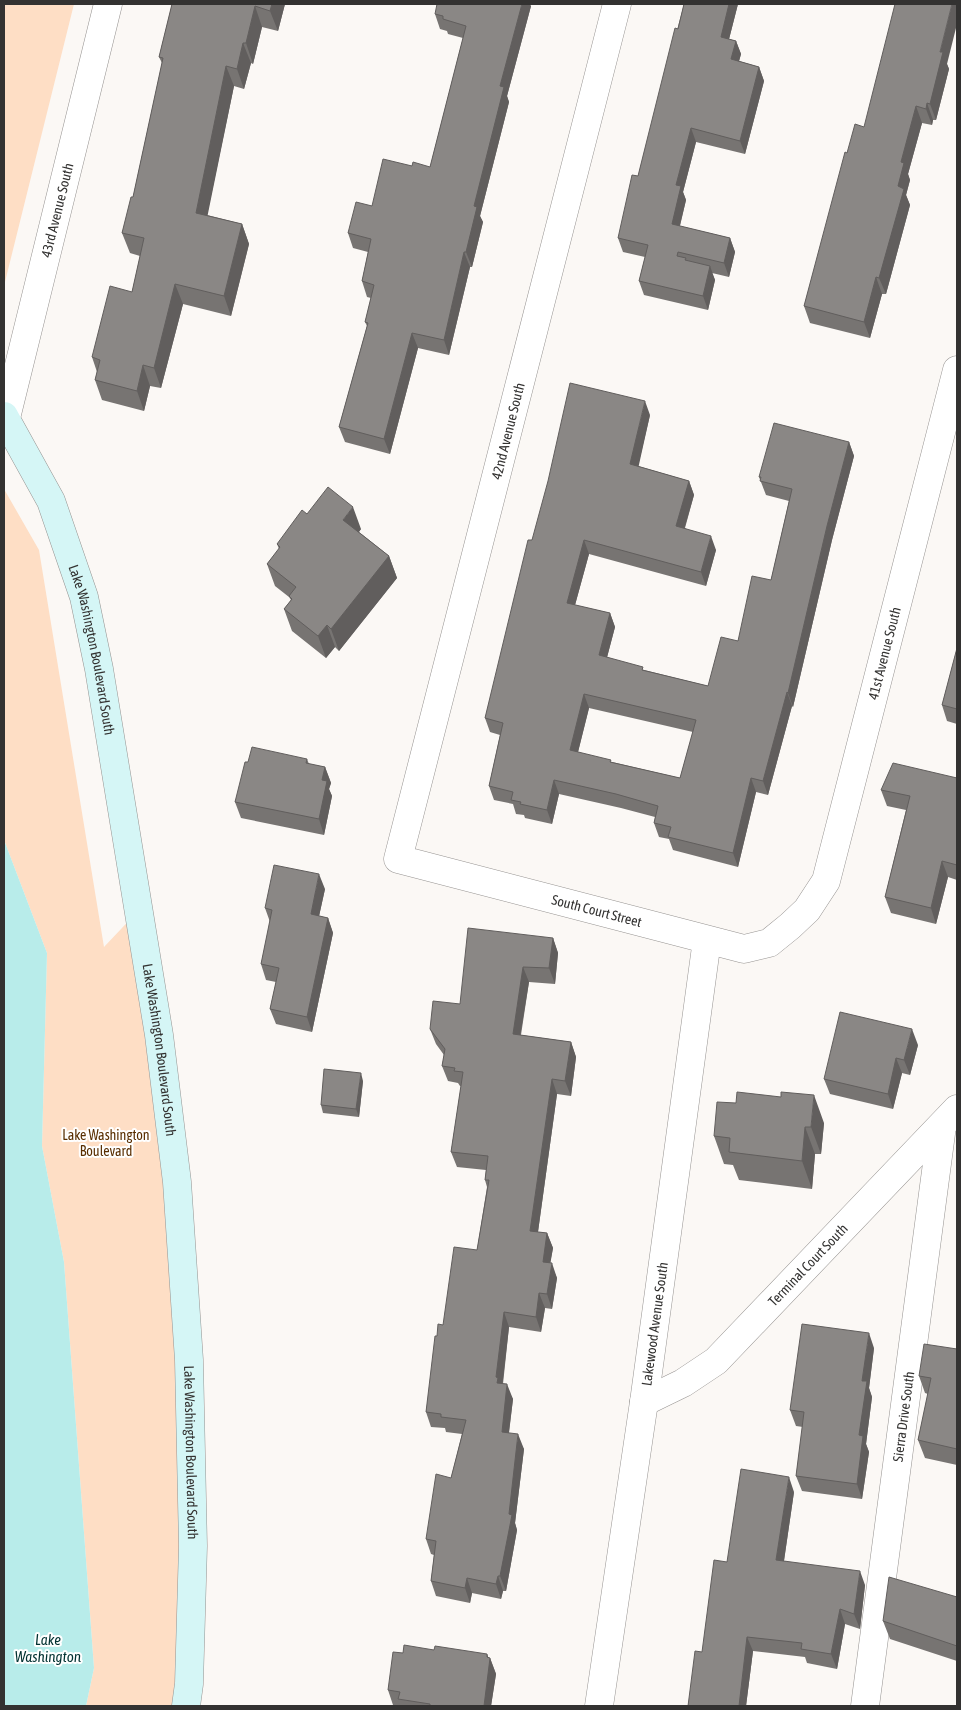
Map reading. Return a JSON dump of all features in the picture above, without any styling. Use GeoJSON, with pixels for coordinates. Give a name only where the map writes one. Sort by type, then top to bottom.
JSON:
{"type":"FeatureCollection","features":[{"type":"Feature","properties":{"kind":"main road","name":"Lake Washington Boulevard South"},"geometry":{"type":"LineString","coordinates":[[5,417],[52,501],[84,597],[99,669],[159,1035],[177,1182],[189,1360],[193,1546],[189,1684],[186,1706]]}},
{"type":"Feature","properties":{"kind":"street","name":"43rd Avenue South"},"geometry":{"type":"LineString","coordinates":[[5,417],[108,4]]}},
{"type":"Feature","properties":{"kind":"street","name":"42nd Avenue South"},"geometry":{"type":"LineString","coordinates":[[398,859],[617,4]]}},
{"type":"Feature","properties":{"kind":"street","name":"41st Avenue South"},"geometry":{"type":"LineString","coordinates":[[790,926],[807,910],[826,881],[957,370]]}},
{"type":"Feature","properties":{"kind":"street","name":"South Court Street"},"geometry":{"type":"LineString","coordinates":[[398,859],[744,949],[769,943],[790,926]]}},
{"type":"Feature","properties":{"kind":"street","name":"Lakewood Avenue South"},"geometry":{"type":"LineString","coordinates":[[599,1706],[644,1402],[707,940]]}},
{"type":"Feature","properties":{"kind":"street","name":"Terminal Court South"},"geometry":{"type":"LineString","coordinates":[[644,1402],[683,1383],[716,1361],[950,1118]]}},
{"type":"Feature","properties":{"kind":"street","name":"Sierra Drive South"},"geometry":{"type":"LineString","coordinates":[[865,1706],[950,1118]]}},
{"type":"Feature","properties":{"kind":"green space"},"geometry":{"type":"Polygon","coordinates":[[[4,4],[74,4],[4,286],[4,4]]]}},
{"type":"Feature","properties":{"kind":"green space","name":"Lake Washington Boulevard"},"geometry":{"type":"Polygon","coordinates":[[[4,489],[39,550],[104,947],[139,910],[189,1360],[186,1706],[86,1706],[94,1668],[64,1262],[42,1146],[47,953],[4,840],[4,489]]]}},
{"type":"Feature","properties":{"kind":"water","name":"Lake Washington"},"geometry":{"type":"Polygon","coordinates":[[[4,840],[47,953],[42,1146],[64,1262],[94,1668],[86,1706],[4,1706],[4,840]]]}},
{"type":"Feature","properties":{"kind":"building"},"geometry":{"type":"Polygon","coordinates":[[[172,4],[272,4],[270,11],[255,6],[246,43],[243,43],[237,69],[226,66],[196,213],[242,224],[224,296],[175,284],[154,368],[143,365],[137,391],[95,380],[100,360],[92,357],[110,286],[132,292],[144,238],[122,233],[131,197],[133,197],[163,58],[159,57],[172,4]]]}},
{"type":"Feature","properties":{"kind":"building"},"geometry":{"type":"Polygon","coordinates":[[[437,4],[522,4],[500,86],[504,87],[474,206],[477,207],[466,252],[464,252],[444,340],[412,333],[384,439],[339,427],[368,323],[365,322],[374,285],[362,281],[371,239],[348,233],[356,202],[372,206],[383,159],[412,166],[413,162],[430,167],[466,26],[443,19],[443,16],[435,14],[437,4]]]}},
{"type":"Feature","properties":{"kind":"building"},"geometry":{"type":"Polygon","coordinates":[[[684,4],[729,4],[721,37],[736,41],[731,59],[759,67],[740,141],[691,128],[676,185],[681,186],[672,224],[730,238],[724,263],[678,252],[677,256],[686,258],[685,260],[710,266],[703,296],[639,281],[648,245],[618,238],[632,175],[638,176],[675,28],[678,29],[684,4]]]}},
{"type":"Feature","properties":{"kind":"building"},"geometry":{"type":"Polygon","coordinates":[[[895,4],[952,4],[940,52],[943,52],[930,104],[927,103],[926,109],[916,106],[901,162],[904,163],[898,186],[904,189],[879,278],[876,277],[864,322],[804,306],[845,152],[847,153],[855,124],[864,127],[895,4]]]}},
{"type":"Feature","properties":{"kind":"building"},"geometry":{"type":"Polygon","coordinates":[[[570,383],[645,401],[630,464],[689,481],[676,526],[711,536],[701,572],[584,540],[567,603],[610,613],[599,655],[643,667],[642,670],[708,686],[721,637],[738,641],[752,576],[771,580],[792,489],[760,481],[761,477],[759,477],[774,423],[849,442],[827,526],[788,693],[763,781],[751,778],[733,853],[668,837],[671,827],[654,823],[658,806],[616,794],[554,780],[547,810],[520,804],[521,802],[511,800],[513,792],[489,786],[503,723],[485,718],[528,540],[532,540],[548,481],[570,383]],[[584,694],[570,750],[611,760],[610,762],[680,778],[696,720],[584,694]]]}},
{"type":"Feature","properties":{"kind":"building"},"geometry":{"type":"Polygon","coordinates":[[[328,487],[353,507],[343,520],[389,556],[331,629],[327,625],[318,636],[284,609],[292,599],[289,596],[296,587],[267,564],[280,547],[277,544],[302,510],[307,514],[328,487]]]}},
{"type":"Feature","properties":{"kind":"building"},"geometry":{"type":"Polygon","coordinates":[[[957,648],[957,709],[942,705],[957,648]]]}},
{"type":"Feature","properties":{"kind":"building"},"geometry":{"type":"Polygon","coordinates":[[[252,747],[307,759],[306,763],[325,767],[322,780],[327,781],[319,819],[235,802],[245,762],[248,762],[252,747]]]}},
{"type":"Feature","properties":{"kind":"building"},"geometry":{"type":"Polygon","coordinates":[[[893,763],[957,778],[957,865],[942,861],[931,908],[885,897],[910,796],[881,790],[893,763]]]}},
{"type":"Feature","properties":{"kind":"building"},"geometry":{"type":"Polygon","coordinates":[[[274,865],[319,874],[311,914],[328,918],[307,1017],[270,1009],[279,968],[261,964],[272,910],[265,908],[274,865]]]}},
{"type":"Feature","properties":{"kind":"building"},"geometry":{"type":"Polygon","coordinates":[[[468,928],[553,938],[549,968],[523,967],[513,1034],[571,1042],[565,1081],[552,1079],[530,1231],[547,1233],[543,1262],[552,1263],[547,1294],[539,1293],[536,1317],[504,1312],[496,1377],[498,1378],[497,1383],[507,1384],[502,1432],[518,1434],[509,1514],[512,1515],[500,1576],[498,1576],[496,1584],[467,1578],[465,1588],[431,1581],[436,1541],[426,1539],[436,1474],[451,1478],[466,1420],[441,1417],[441,1414],[426,1412],[435,1336],[437,1336],[438,1324],[443,1325],[454,1247],[477,1250],[489,1180],[485,1180],[488,1156],[451,1152],[463,1072],[454,1071],[455,1068],[442,1066],[445,1049],[430,1029],[433,1001],[460,1004],[468,928]]]}},
{"type":"Feature","properties":{"kind":"building"},"geometry":{"type":"Polygon","coordinates":[[[840,1012],[912,1029],[904,1060],[896,1058],[888,1094],[824,1079],[840,1012]]]}},
{"type":"Feature","properties":{"kind":"building"},"geometry":{"type":"Polygon","coordinates":[[[324,1069],[361,1073],[356,1109],[321,1105],[324,1069]]]}},
{"type":"Feature","properties":{"kind":"building"},"geometry":{"type":"Polygon","coordinates":[[[737,1092],[781,1097],[781,1092],[814,1095],[811,1127],[805,1127],[802,1161],[729,1152],[730,1138],[714,1136],[717,1102],[736,1103],[737,1092]]]}},
{"type":"Feature","properties":{"kind":"building"},"geometry":{"type":"Polygon","coordinates":[[[802,1324],[869,1333],[862,1381],[867,1381],[859,1435],[863,1436],[857,1484],[796,1476],[804,1412],[790,1410],[802,1324]]]}},
{"type":"Feature","properties":{"kind":"building"},"geometry":{"type":"Polygon","coordinates":[[[924,1344],[957,1349],[957,1449],[918,1440],[931,1378],[919,1376],[924,1344]]]}},
{"type":"Feature","properties":{"kind":"building"},"geometry":{"type":"Polygon","coordinates":[[[741,1469],[789,1477],[776,1560],[860,1571],[854,1614],[840,1609],[831,1654],[801,1649],[802,1643],[747,1637],[739,1706],[688,1706],[695,1651],[702,1652],[714,1560],[727,1562],[741,1469]]]}},
{"type":"Feature","properties":{"kind":"building"},"geometry":{"type":"Polygon","coordinates":[[[889,1577],[957,1597],[957,1646],[883,1621],[889,1577]]]}},
{"type":"Feature","properties":{"kind":"building"},"geometry":{"type":"Polygon","coordinates":[[[404,1645],[434,1650],[435,1646],[487,1654],[487,1657],[490,1658],[484,1706],[430,1706],[430,1704],[398,1699],[400,1692],[388,1690],[393,1652],[403,1653],[404,1645]]]}}]}
